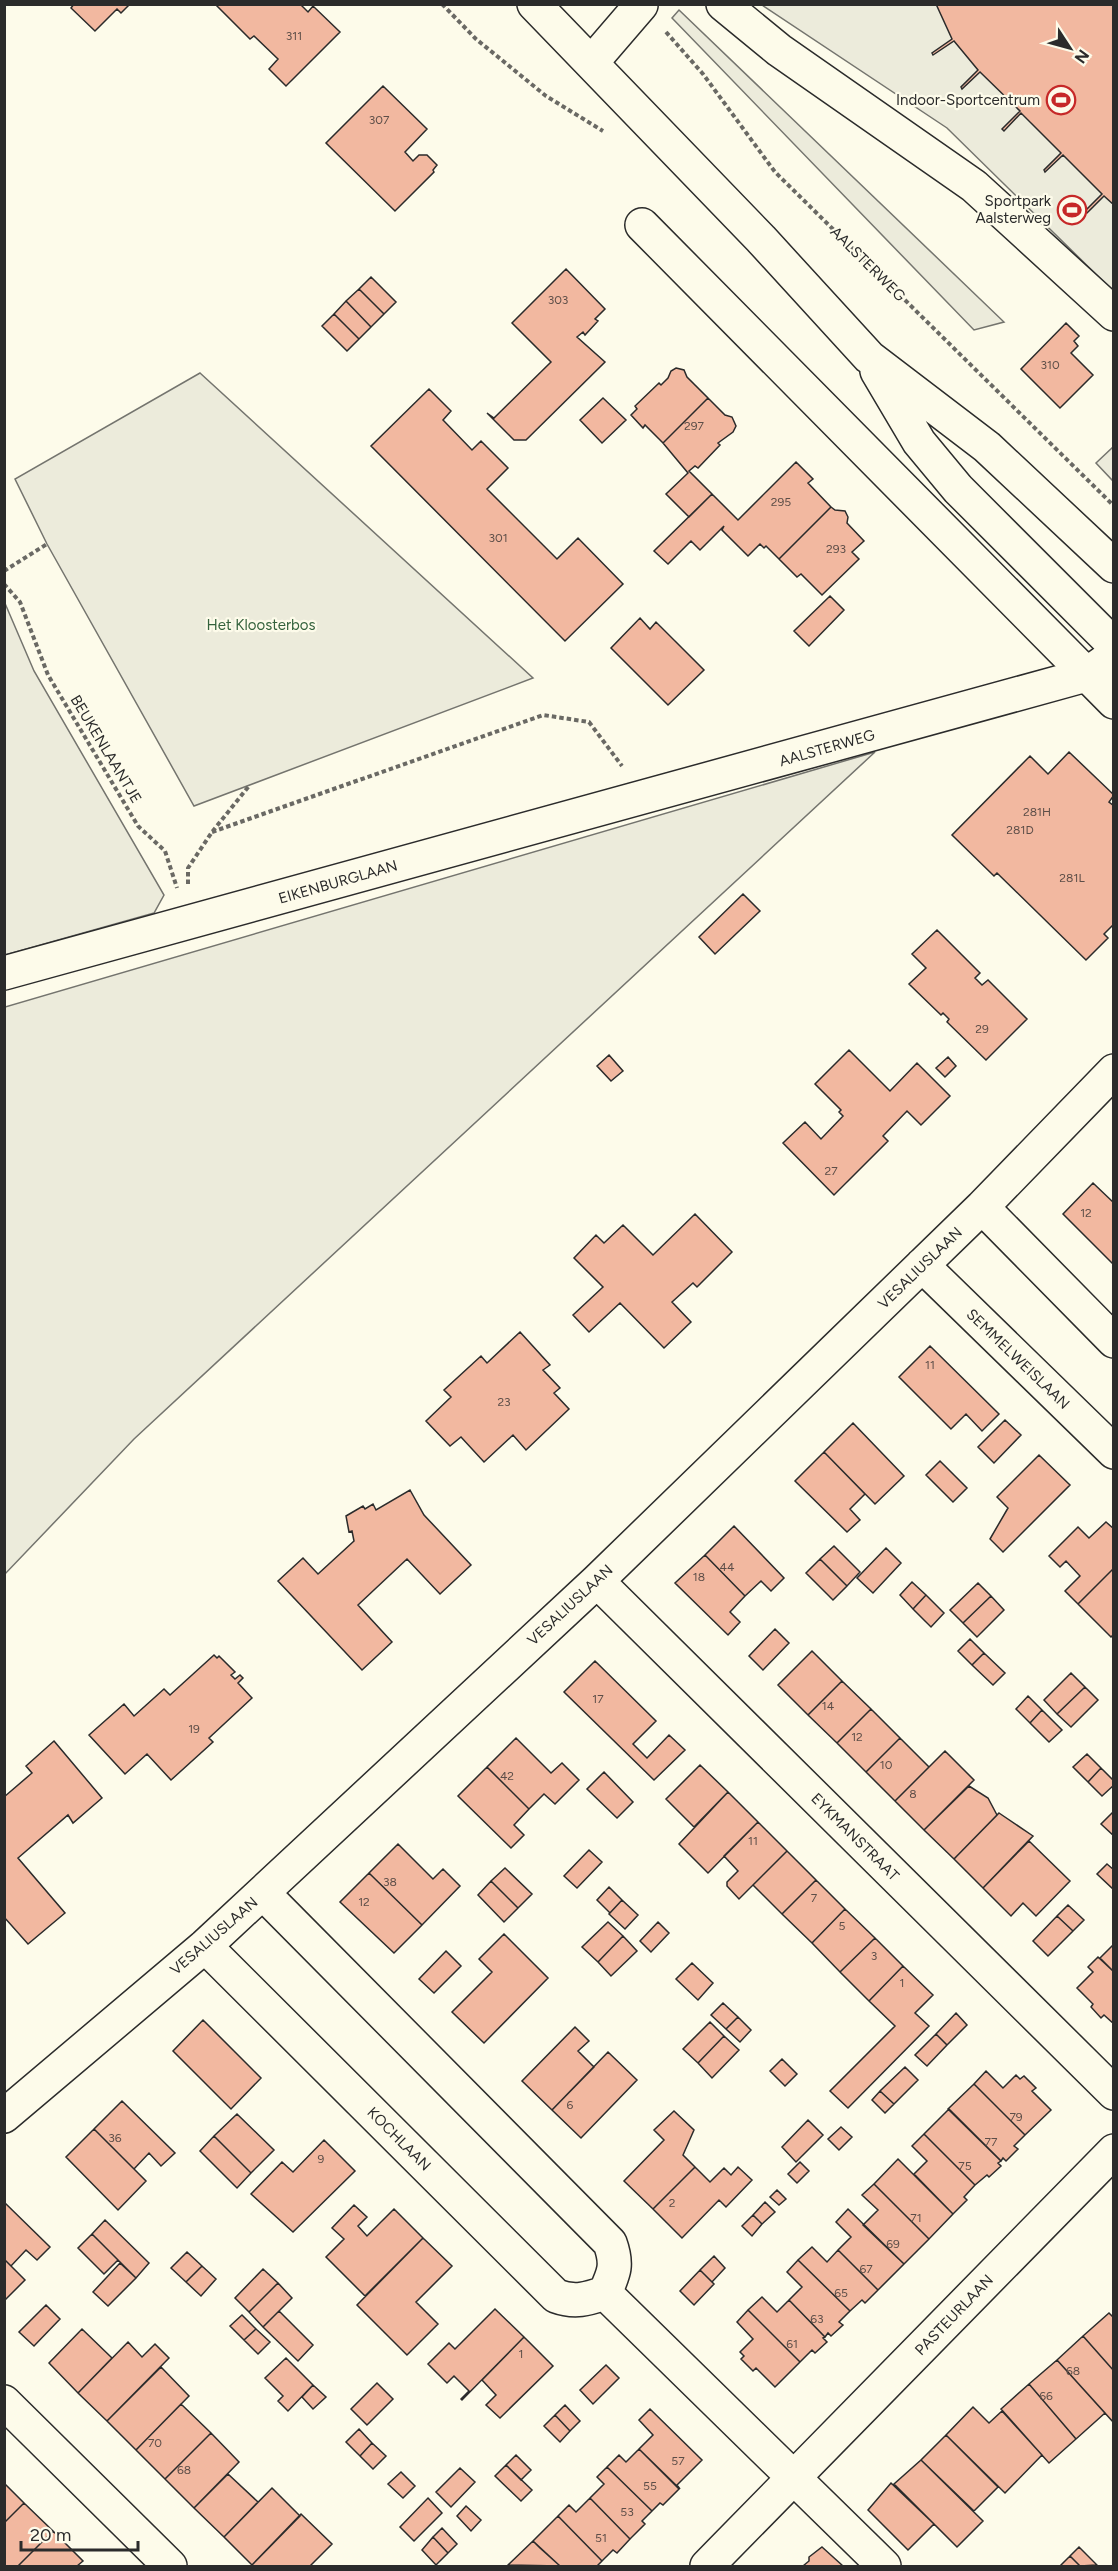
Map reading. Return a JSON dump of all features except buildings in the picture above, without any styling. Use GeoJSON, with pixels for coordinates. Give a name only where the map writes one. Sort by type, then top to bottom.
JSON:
{"type":"FeatureCollection","features":[{"type":"Feature","properties":{"kind":"street"},"geometry":{"type":"LineString","coordinates":[[534,4],[761,239],[868,357],[987,447],[1113,566]]}},
{"type":"Feature","properties":{"kind":"street"},"geometry":{"type":"LineString","coordinates":[[723,4],[779,50],[974,186],[1113,314]]}},
{"type":"Feature","properties":{"kind":"street"},"geometry":{"type":"LineString","coordinates":[[592,62],[641,5]]}},
{"type":"Feature","properties":{"kind":"street"},"geometry":{"type":"LineString","coordinates":[[642,225],[1113,702]]}},
{"type":"Feature","properties":{"kind":"street"},"geometry":{"type":"LineString","coordinates":[[868,357],[919,442],[958,489],[1113,645]]}},
{"type":"Feature","properties":{"kind":"street","name":"AALSTERWEG"},"geometry":{"type":"LineString","coordinates":[[658,794],[1086,675],[1113,655]]}},
{"type":"Feature","properties":{"kind":"street","name":"EIKENBURGLAAN"},"geometry":{"type":"LineString","coordinates":[[4,973],[658,794]]}},
{"type":"Feature","properties":{"kind":"street","name":"VESALIUSLAAN"},"geometry":{"type":"LineString","coordinates":[[4,2116],[205,1946],[597,1581],[982,1207],[1113,1071]]}},
{"type":"Feature","properties":{"kind":"street"},"geometry":{"type":"LineString","coordinates":[[982,1207],[1113,1341]]}},
{"type":"Feature","properties":{"kind":"street","name":"SEMMELWEISLAAN"},"geometry":{"type":"LineString","coordinates":[[922,1265],[1113,1452]]}},
{"type":"Feature","properties":{"kind":"street","name":"EYKMANSTRAAT"},"geometry":{"type":"LineString","coordinates":[[597,1581],[1113,2093]]}},
{"type":"Feature","properties":{"kind":"street"},"geometry":{"type":"LineString","coordinates":[[263,1893],[610,2243],[615,2255],[615,2269],[605,2293],[884,2566]]}},
{"type":"Feature","properties":{"kind":"street","name":"KOCHLAAN"},"geometry":{"type":"LineString","coordinates":[[205,1946],[556,2296],[580,2301],[605,2293]]}},
{"type":"Feature","properties":{"kind":"street","name":"PASTEURLAAN"},"geometry":{"type":"LineString","coordinates":[[706,2566],[794,2479],[1113,2151]]}},
{"type":"Feature","properties":{"kind":"street"},"geometry":{"type":"LineString","coordinates":[[4,2402],[170,2566]]}},
{"type":"Feature","properties":{"kind":"path"},"geometry":{"type":"LineString","coordinates":[[442,4],[476,39],[546,96],[612,136]]}},
{"type":"Feature","properties":{"kind":"path","name":"AALSTERWEG"},"geometry":{"type":"LineString","coordinates":[[641,5],[703,74],[775,172],[1113,506]]}},
{"type":"Feature","properties":{"kind":"path"},"geometry":{"type":"LineString","coordinates":[[4,571],[47,544]]}},
{"type":"Feature","properties":{"kind":"path","name":"BEUKENLAANTJE"},"geometry":{"type":"LineString","coordinates":[[4,584],[20,602],[48,675],[138,826],[165,851],[188,923]]}},
{"type":"Feature","properties":{"kind":"path"},"geometry":{"type":"LineString","coordinates":[[212,832],[543,715],[589,722],[658,794]]}},
{"type":"Feature","properties":{"kind":"path"},"geometry":{"type":"LineString","coordinates":[[188,923],[188,868],[212,832],[249,786]]}},
{"type":"Feature","properties":{"kind":"green space","name":"Sportpark Aalsterweg"},"geometry":{"type":"Polygon","coordinates":[[[762,5],[1113,5],[1113,291],[947,128],[762,5]]]}},
{"type":"Feature","properties":{"kind":"green space"},"geometry":{"type":"Polygon","coordinates":[[[679,10],[1004,322],[974,330],[672,18],[679,10]]]}},
{"type":"Feature","properties":{"kind":"green space","name":"Het Kloosterbos"},"geometry":{"type":"Polygon","coordinates":[[[200,373],[533,678],[194,806],[47,544],[15,479],[200,373]]]}},
{"type":"Feature","properties":{"kind":"green space"},"geometry":{"type":"Polygon","coordinates":[[[1113,447],[1113,481],[1096,463],[1113,447]]]}},
{"type":"Feature","properties":{"kind":"green space"},"geometry":{"type":"Polygon","coordinates":[[[4,601],[34,671],[164,895],[154,913],[5,955],[4,601]]]}},
{"type":"Feature","properties":{"kind":"green space"},"geometry":{"type":"Polygon","coordinates":[[[875,752],[134,1439],[5,1574],[5,1007],[875,752]]]}},
{"type":"Feature","properties":{"kind":"place","name":"Indoor-Sportcentrum"},"geometry":{"type":"Point","coordinates":[1061,100]}},
{"type":"Feature","properties":{"kind":"place","name":"Sportpark Aalsterweg"},"geometry":{"type":"Point","coordinates":[1072,210]}}]}
